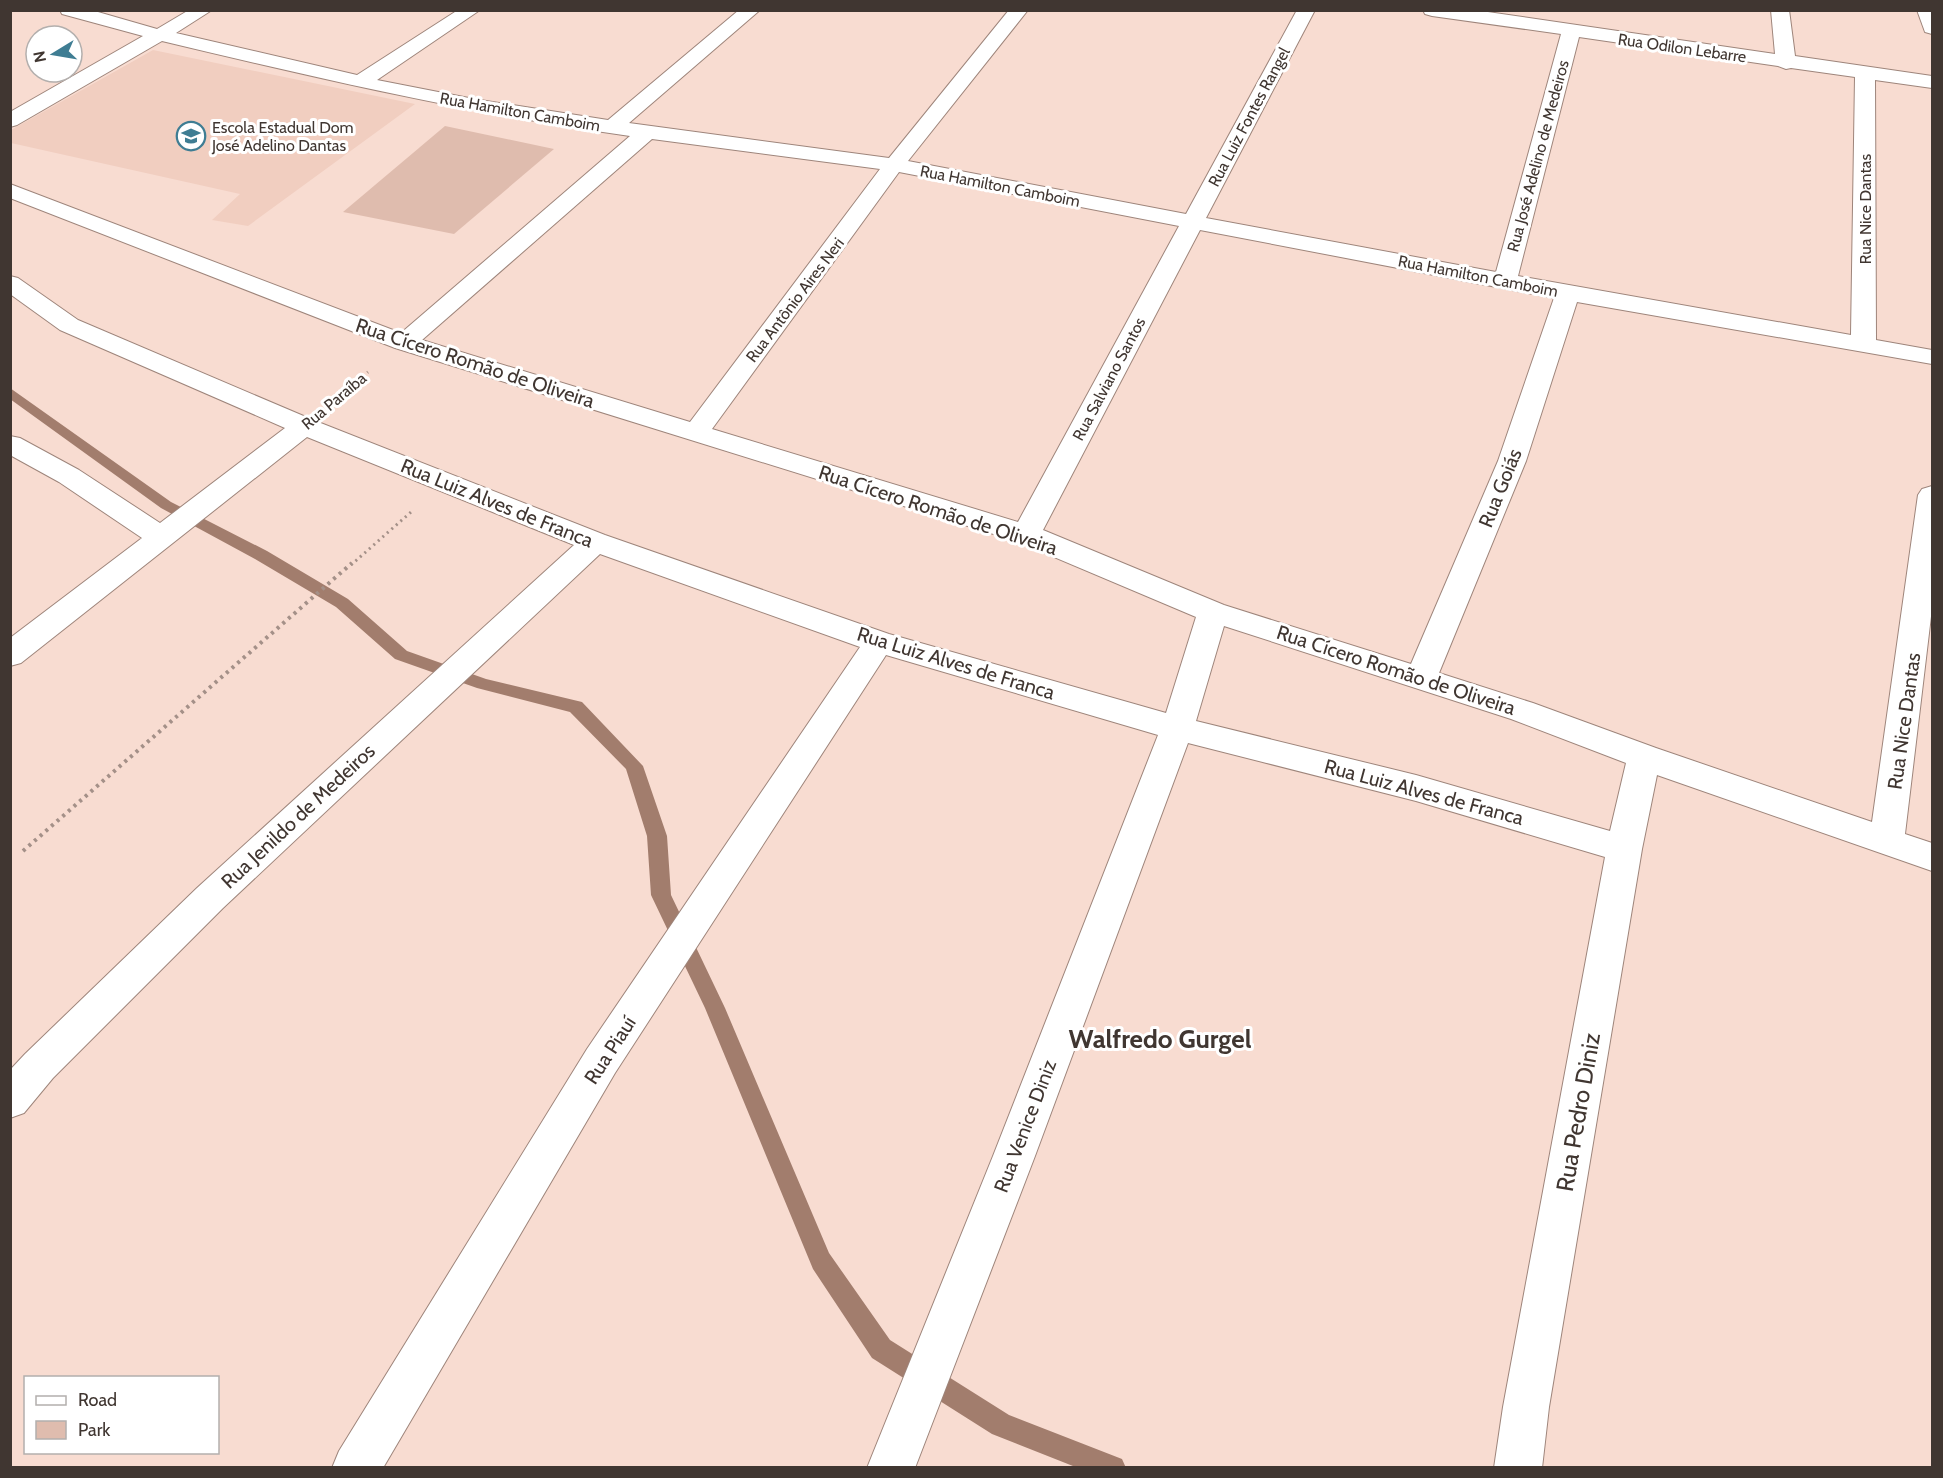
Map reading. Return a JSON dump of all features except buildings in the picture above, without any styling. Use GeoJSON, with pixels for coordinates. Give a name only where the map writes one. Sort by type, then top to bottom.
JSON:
{"type":"FeatureCollection","features":[{"type":"Feature","properties":{"kind":"street","name":"Rua Hamilton Camboim"},"geometry":{"type":"LineString","coordinates":[[69,10],[159,35],[360,82],[474,105],[612,127],[894,165],[1568,293],[1932,357]]}},
{"type":"Feature","properties":{"kind":"street"},"geometry":{"type":"LineString","coordinates":[[10,121],[203,10]]}},
{"type":"Feature","properties":{"kind":"street"},"geometry":{"type":"LineString","coordinates":[[360,82],[471,10]]}},
{"type":"Feature","properties":{"kind":"street"},"geometry":{"type":"LineString","coordinates":[[612,127],[751,10]]}},
{"type":"Feature","properties":{"kind":"street","name":"Rua Antônio Aires Neri"},"geometry":{"type":"LineString","coordinates":[[695,434],[894,165],[1019,10]]}},
{"type":"Feature","properties":{"kind":"street","name":"Rua Luiz Fontes Rangel"},"geometry":{"type":"LineString","coordinates":[[1191,223],[1306,10]]}},
{"type":"Feature","properties":{"kind":"street","name":"Rua Odilon Lebarre"},"geometry":{"type":"LineString","coordinates":[[1432,10],[1517,17],[1571,32],[1932,82]]}},
{"type":"Feature","properties":{"kind":"street"},"geometry":{"type":"LineString","coordinates":[[1780,10],[1786,63]]}},
{"type":"Feature","properties":{"kind":"street"},"geometry":{"type":"LineString","coordinates":[[1926,10],[1932,28]]}},
{"type":"Feature","properties":{"kind":"street","name":"Rua José Adelino de Medeiros"},"geometry":{"type":"LineString","coordinates":[[1505,281],[1571,32]]}},
{"type":"Feature","properties":{"kind":"street","name":"Rua Nice Dantas"},"geometry":{"type":"LineString","coordinates":[[1863,344],[1865,73]]}},
{"type":"Feature","properties":{"kind":"street"},"geometry":{"type":"LineString","coordinates":[[404,343],[647,132]]}},
{"type":"Feature","properties":{"kind":"street","name":"Rua Cícero Romão de Oliveira"},"geometry":{"type":"LineString","coordinates":[[10,190],[404,343],[1026,534],[1213,612],[1522,711],[1644,757],[1932,857]]}},
{"type":"Feature","properties":{"kind":"street","name":"Rua Salviano Santos"},"geometry":{"type":"LineString","coordinates":[[1026,534],[1191,223]]}},
{"type":"Feature","properties":{"kind":"street","name":"Rua Luiz Alves de Franca"},"geometry":{"type":"LineString","coordinates":[[10,283],[69,325],[304,426],[595,542],[879,642],[1177,728],[1416,788],[1624,849]]}},
{"type":"Feature","properties":{"kind":"street","name":"Rua Goiás"},"geometry":{"type":"LineString","coordinates":[[1420,679],[1512,460],[1568,293]]}},
{"type":"Feature","properties":{"kind":"street","name":"Rua Paraíba"},"geometry":{"type":"LineString","coordinates":[[10,655],[304,426]]}},
{"type":"Feature","properties":{"kind":"street"},"geometry":{"type":"LineString","coordinates":[[10,444],[69,476],[162,538]]}},
{"type":"Feature","properties":{"kind":"street","name":"Rua Nice Dantas"},"geometry":{"type":"LineString","coordinates":[[1887,840],[1932,495]]}},
{"type":"Feature","properties":{"kind":"street","name":"Rua Jenildo de Medeiros"},"geometry":{"type":"LineString","coordinates":[[10,1100],[39,1066],[210,898],[595,542]]}},
{"type":"Feature","properties":{"kind":"street","name":"Rua Venice Diniz"},"geometry":{"type":"LineString","coordinates":[[891,1467],[1014,1156],[1177,728],[1213,612]]}},
{"type":"Feature","properties":{"kind":"street","name":"Rua Piauí"},"geometry":{"type":"LineString","coordinates":[[356,1467],[602,1061],[879,642]]}},
{"type":"Feature","properties":{"kind":"street","name":"Rua Pedro Diniz"},"geometry":{"type":"LineString","coordinates":[[1518,1467],[1526,1407],[1624,849],[1644,757]]}},
{"type":"Feature","properties":{"kind":"path","name":"Rua Paraíba"},"geometry":{"type":"LineString","coordinates":[[304,426],[404,343]]}},
{"type":"Feature","properties":{"kind":"path"},"geometry":{"type":"LineString","coordinates":[[23,851],[446,482]]}},
{"type":"Feature","properties":{"kind":"shaded area","name":"Escola Estadual Dom José Adelino Dantas"},"geometry":{"type":"Polygon","coordinates":[[[153,50],[415,104],[248,226],[212,220],[240,194],[11,143],[11,130],[153,50]]]}},
{"type":"Feature","properties":{"kind":"green space"},"geometry":{"type":"Polygon","coordinates":[[[445,126],[554,149],[454,234],[343,212],[445,126]]]}},
{"type":"Feature","properties":{"kind":"waterway"},"geometry":{"type":"LineString","coordinates":[[10,392],[62,432],[166,505],[261,555],[342,603],[401,655],[483,684],[576,707],[634,766],[657,836],[661,895],[715,1008],[821,1261],[881,1349],[1001,1425],[1113,1468]]}},
{"type":"Feature","properties":{"kind":"place","name":"Escola Estadual Dom José Adelino Dantas"},"geometry":{"type":"Point","coordinates":[191,136]}},
{"type":"Feature","properties":{"kind":"district","name":"Walfredo Gurgel"},"geometry":{"type":"Point","coordinates":[1160,1039]}}]}
